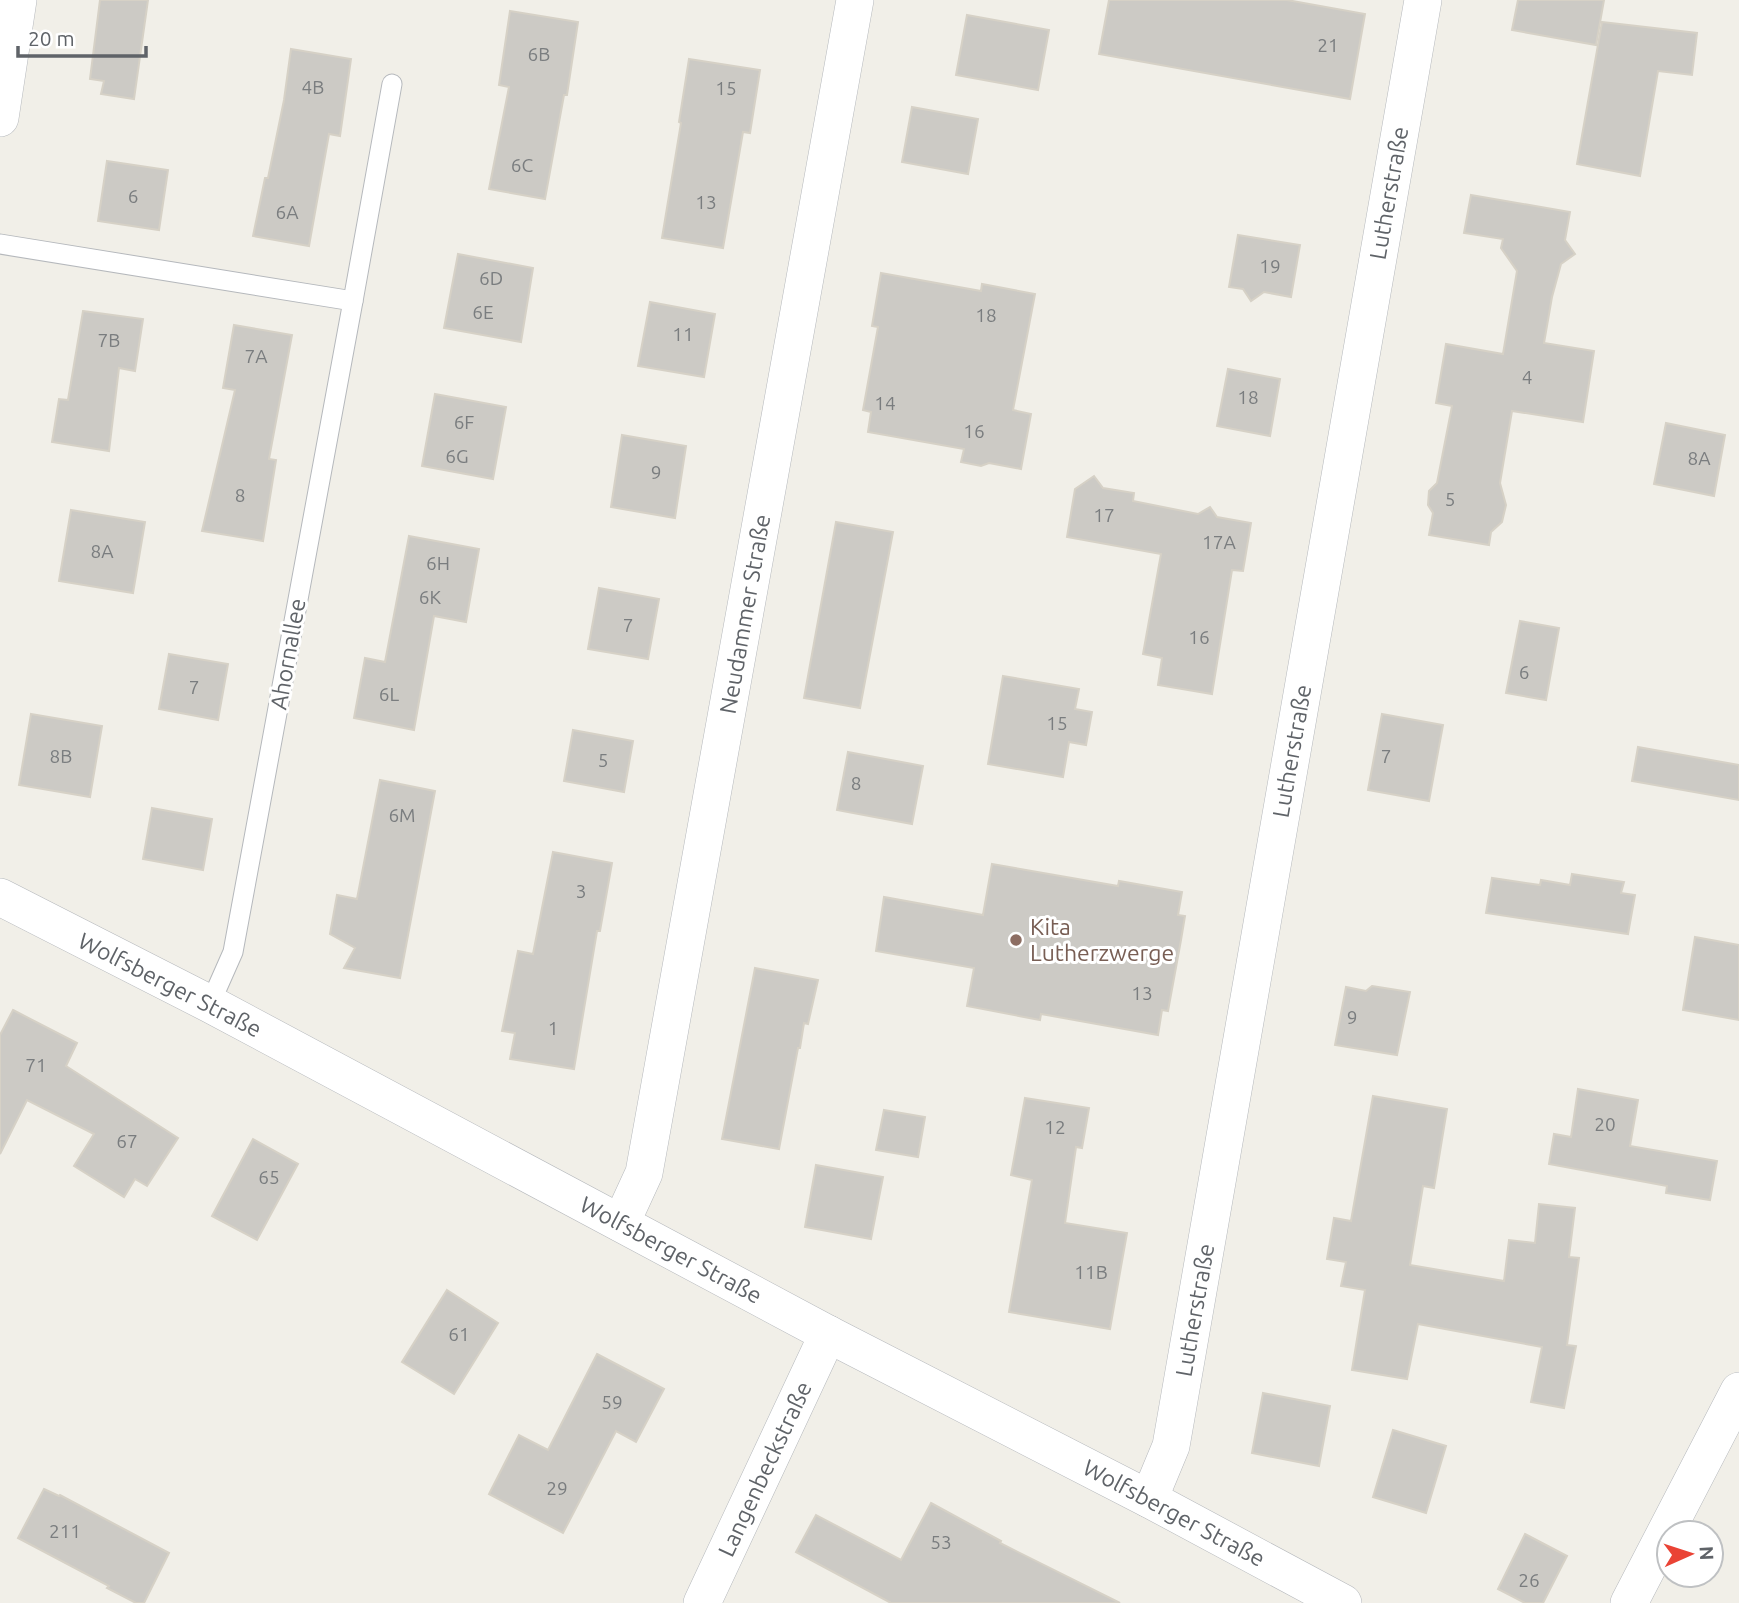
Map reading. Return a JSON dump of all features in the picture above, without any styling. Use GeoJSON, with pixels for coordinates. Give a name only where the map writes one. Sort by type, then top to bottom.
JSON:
{"type":"FeatureCollection","features":[{"type":"Feature","properties":{"kind":"street"},"geometry":{"type":"LineString","coordinates":[[0,118],[18,0]]}},
{"type":"Feature","properties":{"kind":"street","name":"Neudammer Straße"},"geometry":{"type":"LineString","coordinates":[[621,1223],[645,1173],[855,0]]}},
{"type":"Feature","properties":{"kind":"street","name":"Lutherstraße"},"geometry":{"type":"LineString","coordinates":[[1149,1499],[1171,1446],[1423,0]]}},
{"type":"Feature","properties":{"kind":"street","name":"Wolfsberger Straße"},"geometry":{"type":"LineString","coordinates":[[0,897],[210,1004],[828,1334],[1149,1499],[1343,1603]]}},
{"type":"Feature","properties":{"kind":"street","name":"Langenbeckstraße"},"geometry":{"type":"LineString","coordinates":[[702,1603],[828,1334]]}},
{"type":"Feature","properties":{"kind":"street"},"geometry":{"type":"LineString","coordinates":[[1629,1603],[1739,1391]]}},
{"type":"Feature","properties":{"kind":"lane","name":"Ahornallee"},"geometry":{"type":"LineString","coordinates":[[210,1004],[233,952],[392,84]]}},
{"type":"Feature","properties":{"kind":"lane"},"geometry":{"type":"LineString","coordinates":[[0,244],[353,301]]}},
{"type":"Feature","properties":{"kind":"building"},"geometry":{"type":"Polygon","coordinates":[[[100,0],[148,0],[134,99],[101,94],[104,81],[90,79],[100,0]]]}},
{"type":"Feature","properties":{"kind":"building"},"geometry":{"type":"Polygon","coordinates":[[[1109,0],[1287,0],[1365,14],[1350,99],[1099,54],[1109,0]]]}},
{"type":"Feature","properties":{"kind":"building"},"geometry":{"type":"Polygon","coordinates":[[[1518,0],[1604,0],[1596,45],[1512,30],[1518,0]]]}},
{"type":"Feature","properties":{"kind":"building"},"geometry":{"type":"Polygon","coordinates":[[[510,11],[578,22],[567,95],[564,95],[545,199],[489,189],[509,87],[499,85],[510,11]]]}},
{"type":"Feature","properties":{"kind":"building"},"geometry":{"type":"Polygon","coordinates":[[[967,15],[1049,30],[1038,90],[956,75],[967,15]]]}},
{"type":"Feature","properties":{"kind":"building"},"geometry":{"type":"Polygon","coordinates":[[[1602,22],[1697,33],[1692,75],[1658,71],[1640,176],[1577,164],[1602,22]]]}},
{"type":"Feature","properties":{"kind":"building"},"geometry":{"type":"Polygon","coordinates":[[[291,49],[351,59],[340,136],[329,134],[309,246],[253,236],[284,100],[291,49]]]}},
{"type":"Feature","properties":{"kind":"building"},"geometry":{"type":"Polygon","coordinates":[[[689,59],[760,70],[750,133],[743,132],[723,248],[662,238],[689,59]]]}},
{"type":"Feature","properties":{"kind":"building"},"geometry":{"type":"Polygon","coordinates":[[[912,107],[978,119],[968,174],[902,162],[912,107]]]}},
{"type":"Feature","properties":{"kind":"building"},"geometry":{"type":"Polygon","coordinates":[[[107,161],[168,170],[159,230],[98,221],[107,161]]]}},
{"type":"Feature","properties":{"kind":"building"},"geometry":{"type":"Polygon","coordinates":[[[1471,195],[1570,212],[1565,240],[1575,254],[1561,264],[1544,343],[1594,351],[1583,422],[1512,411],[1500,483],[1506,505],[1502,522],[1491,532],[1489,545],[1429,535],[1433,513],[1428,505],[1429,491],[1437,483],[1452,406],[1436,403],[1446,344],[1503,354],[1517,271],[1501,248],[1503,239],[1464,233],[1471,195]]]}},
{"type":"Feature","properties":{"kind":"building"},"geometry":{"type":"Polygon","coordinates":[[[1238,235],[1300,245],[1291,297],[1264,292],[1251,301],[1243,289],[1229,287],[1238,235]]]}},
{"type":"Feature","properties":{"kind":"building"},"geometry":{"type":"Polygon","coordinates":[[[458,254],[533,268],[521,342],[444,328],[458,254]]]}},
{"type":"Feature","properties":{"kind":"building"},"geometry":{"type":"Polygon","coordinates":[[[881,273],[981,291],[982,284],[1035,294],[1013,410],[1031,414],[1021,469],[989,463],[981,466],[961,462],[964,449],[868,432],[871,412],[863,410],[878,327],[872,326],[881,273]]]}},
{"type":"Feature","properties":{"kind":"building"},"geometry":{"type":"Polygon","coordinates":[[[650,302],[715,314],[704,377],[638,366],[650,302]]]}},
{"type":"Feature","properties":{"kind":"building"},"geometry":{"type":"Polygon","coordinates":[[[83,311],[143,319],[135,371],[119,368],[109,451],[52,442],[59,399],[68,400],[83,311]]]}},
{"type":"Feature","properties":{"kind":"building"},"geometry":{"type":"Polygon","coordinates":[[[234,325],[292,335],[269,459],[276,460],[263,541],[202,531],[235,390],[223,388],[234,325]]]}},
{"type":"Feature","properties":{"kind":"building"},"geometry":{"type":"Polygon","coordinates":[[[1228,369],[1280,379],[1270,436],[1217,426],[1228,369]]]}},
{"type":"Feature","properties":{"kind":"building"},"geometry":{"type":"Polygon","coordinates":[[[435,394],[506,407],[493,479],[422,466],[435,394]]]}},
{"type":"Feature","properties":{"kind":"building"},"geometry":{"type":"Polygon","coordinates":[[[1666,423],[1725,435],[1714,496],[1654,484],[1666,423]]]}},
{"type":"Feature","properties":{"kind":"building"},"geometry":{"type":"Polygon","coordinates":[[[622,435],[686,446],[675,518],[611,507],[622,435]]]}},
{"type":"Feature","properties":{"kind":"building"},"geometry":{"type":"Polygon","coordinates":[[[1094,476],[1103,488],[1134,493],[1133,501],[1198,514],[1210,507],[1217,517],[1251,523],[1243,571],[1232,570],[1212,694],[1158,685],[1162,658],[1143,654],[1161,554],[1067,537],[1075,489],[1094,476]]]}},
{"type":"Feature","properties":{"kind":"building"},"geometry":{"type":"Polygon","coordinates":[[[71,510],[145,522],[133,593],[59,581],[71,510]]]}},
{"type":"Feature","properties":{"kind":"building"},"geometry":{"type":"Polygon","coordinates":[[[836,522],[893,532],[860,708],[804,698],[836,522]]]}},
{"type":"Feature","properties":{"kind":"building"},"geometry":{"type":"Polygon","coordinates":[[[409,536],[479,549],[466,622],[434,616],[414,730],[354,718],[365,658],[385,662],[409,536]]]}},
{"type":"Feature","properties":{"kind":"building"},"geometry":{"type":"Polygon","coordinates":[[[599,588],[659,599],[648,659],[588,649],[599,588]]]}},
{"type":"Feature","properties":{"kind":"building"},"geometry":{"type":"Polygon","coordinates":[[[1520,621],[1559,628],[1546,700],[1506,693],[1520,621]]]}},
{"type":"Feature","properties":{"kind":"building"},"geometry":{"type":"Polygon","coordinates":[[[169,654],[228,664],[218,720],[159,709],[169,654]]]}},
{"type":"Feature","properties":{"kind":"building"},"geometry":{"type":"Polygon","coordinates":[[[1003,676],[1079,689],[1075,709],[1092,712],[1086,745],[1069,742],[1063,777],[988,764],[1003,676]]]}},
{"type":"Feature","properties":{"kind":"building"},"geometry":{"type":"Polygon","coordinates":[[[31,714],[102,726],[90,797],[19,785],[31,714]]]}},
{"type":"Feature","properties":{"kind":"building"},"geometry":{"type":"Polygon","coordinates":[[[1382,714],[1443,725],[1429,801],[1368,790],[1382,714]]]}},
{"type":"Feature","properties":{"kind":"building"},"geometry":{"type":"Polygon","coordinates":[[[573,730],[633,741],[624,792],[564,781],[573,730]]]}},
{"type":"Feature","properties":{"kind":"building"},"geometry":{"type":"Polygon","coordinates":[[[1638,747],[1739,765],[1739,800],[1632,781],[1638,747]]]}},
{"type":"Feature","properties":{"kind":"building"},"geometry":{"type":"Polygon","coordinates":[[[848,752],[923,766],[912,824],[837,810],[848,752]]]}},
{"type":"Feature","properties":{"kind":"building"},"geometry":{"type":"Polygon","coordinates":[[[380,780],[435,791],[400,978],[344,968],[355,948],[330,934],[337,895],[357,899],[380,780]]]}},
{"type":"Feature","properties":{"kind":"building"},"geometry":{"type":"Polygon","coordinates":[[[152,808],[212,819],[203,870],[143,859],[152,808]]]}},
{"type":"Feature","properties":{"kind":"building"},"geometry":{"type":"Polygon","coordinates":[[[553,852],[612,863],[600,931],[597,931],[574,1069],[510,1059],[515,1033],[502,1031],[518,951],[533,954],[553,852]]]}},
{"type":"Feature","properties":{"kind":"building"},"geometry":{"type":"Polygon","coordinates":[[[992,864],[1118,886],[1119,881],[1182,892],[1178,915],[1185,916],[1181,940],[1168,1011],[1162,1010],[1158,1035],[1041,1014],[1040,1020],[967,1006],[974,968],[876,951],[884,897],[983,915],[992,864]]]}},
{"type":"Feature","properties":{"kind":"building"},"geometry":{"type":"Polygon","coordinates":[[[1572,874],[1624,882],[1621,893],[1635,895],[1628,934],[1486,913],[1492,878],[1540,885],[1541,880],[1570,885],[1572,874]]]}},
{"type":"Feature","properties":{"kind":"building"},"geometry":{"type":"Polygon","coordinates":[[[1695,937],[1739,945],[1739,1020],[1683,1010],[1695,937]]]}},
{"type":"Feature","properties":{"kind":"building"},"geometry":{"type":"Polygon","coordinates":[[[755,968],[818,980],[808,1024],[804,1023],[798,1048],[779,1149],[722,1139],[755,968]]]}},
{"type":"Feature","properties":{"kind":"building"},"geometry":{"type":"Polygon","coordinates":[[[1372,986],[1410,992],[1397,1055],[1335,1045],[1346,987],[1366,991],[1372,986]]]}},
{"type":"Feature","properties":{"kind":"building"},"geometry":{"type":"Polygon","coordinates":[[[13,1010],[77,1043],[66,1066],[178,1138],[147,1186],[135,1179],[124,1197],[74,1166],[94,1134],[27,1100],[0,1154],[0,1035],[13,1010]]]}},
{"type":"Feature","properties":{"kind":"building"},"geometry":{"type":"Polygon","coordinates":[[[1578,1089],[1638,1100],[1630,1146],[1717,1161],[1710,1200],[1666,1193],[1667,1186],[1549,1164],[1554,1134],[1571,1137],[1578,1089]]]}},
{"type":"Feature","properties":{"kind":"building"},"geometry":{"type":"Polygon","coordinates":[[[1373,1096],[1447,1109],[1434,1188],[1423,1186],[1410,1265],[1504,1281],[1509,1240],[1535,1243],[1539,1204],[1575,1208],[1569,1257],[1579,1258],[1567,1345],[1576,1346],[1564,1408],[1531,1402],[1542,1347],[1418,1324],[1407,1379],[1352,1370],[1365,1290],[1341,1286],[1346,1262],[1327,1259],[1334,1218],[1351,1221],[1373,1096]]]}},
{"type":"Feature","properties":{"kind":"building"},"geometry":{"type":"Polygon","coordinates":[[[1025,1098],[1089,1108],[1082,1148],[1076,1147],[1065,1223],[1127,1233],[1110,1329],[1009,1312],[1032,1180],[1011,1175],[1025,1098]]]}},
{"type":"Feature","properties":{"kind":"building"},"geometry":{"type":"Polygon","coordinates":[[[884,1110],[925,1117],[918,1157],[876,1150],[884,1110]]]}},
{"type":"Feature","properties":{"kind":"building"},"geometry":{"type":"Polygon","coordinates":[[[253,1139],[298,1164],[257,1240],[212,1216],[253,1139]]]}},
{"type":"Feature","properties":{"kind":"building"},"geometry":{"type":"Polygon","coordinates":[[[816,1165],[883,1177],[871,1239],[805,1227],[816,1165]]]}},
{"type":"Feature","properties":{"kind":"building"},"geometry":{"type":"Polygon","coordinates":[[[447,1290],[498,1323],[454,1394],[402,1362],[447,1290]]]}},
{"type":"Feature","properties":{"kind":"building"},"geometry":{"type":"Polygon","coordinates":[[[597,1354],[664,1389],[636,1442],[616,1431],[563,1533],[489,1494],[519,1435],[548,1450],[597,1354]]]}},
{"type":"Feature","properties":{"kind":"building"},"geometry":{"type":"Polygon","coordinates":[[[1263,1393],[1330,1406],[1319,1466],[1252,1453],[1263,1393]]]}},
{"type":"Feature","properties":{"kind":"building"},"geometry":{"type":"Polygon","coordinates":[[[1393,1430],[1446,1446],[1426,1513],[1373,1497],[1393,1430]]]}},
{"type":"Feature","properties":{"kind":"building"},"geometry":{"type":"Polygon","coordinates":[[[44,1489],[169,1553],[144,1603],[136,1603],[18,1538],[44,1489]]]}},
{"type":"Feature","properties":{"kind":"building"},"geometry":{"type":"Polygon","coordinates":[[[931,1503],[1001,1541],[1000,1543],[1120,1603],[891,1603],[796,1552],[816,1515],[901,1560],[931,1503]]]}},
{"type":"Feature","properties":{"kind":"building"},"geometry":{"type":"Polygon","coordinates":[[[1525,1534],[1567,1556],[1543,1603],[1525,1603],[1498,1589],[1525,1534]]]}},
{"type":"Feature","properties":{"kind":"place","name":"Kita Lutherzwerge"},"geometry":{"type":"Point","coordinates":[1016,940]}}]}
